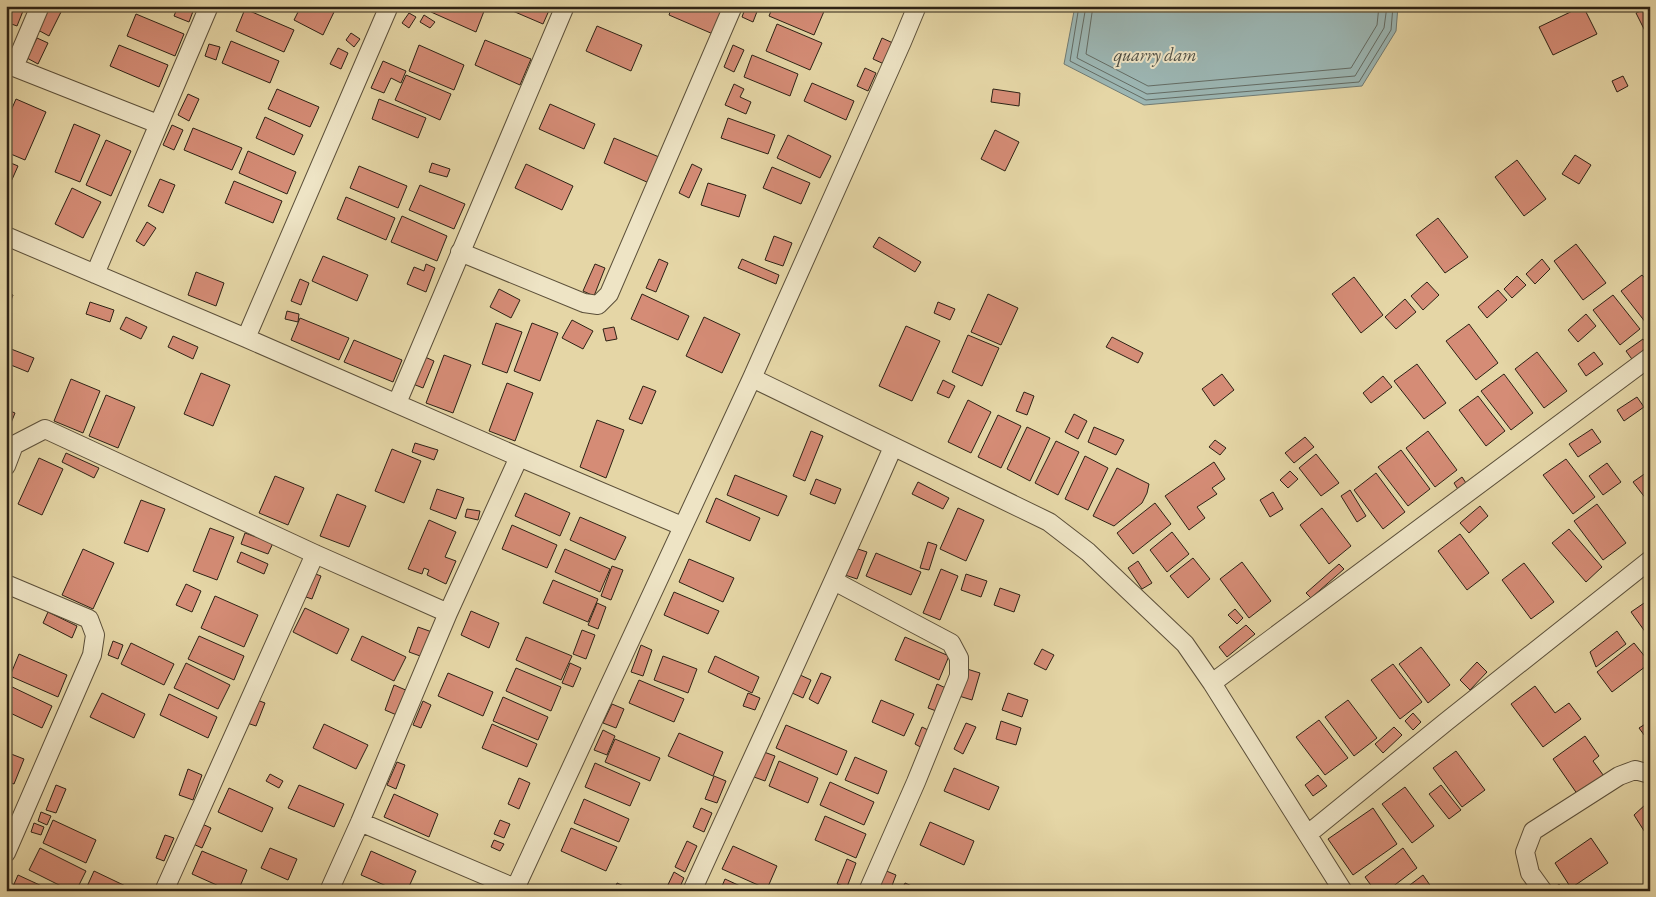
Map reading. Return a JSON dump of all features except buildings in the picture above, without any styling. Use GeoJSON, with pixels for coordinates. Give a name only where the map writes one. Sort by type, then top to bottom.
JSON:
{"type":"FeatureCollection","features":[{"type":"Feature","properties":{"kind":"street"},"geometry":{"type":"LineString","coordinates":[[40,6],[10,65],[158,124]]}},
{"type":"Feature","properties":{"kind":"street"},"geometry":{"type":"LineString","coordinates":[[95,274],[209,6]]}},
{"type":"Feature","properties":{"kind":"street"},"geometry":{"type":"LineString","coordinates":[[246,338],[389,6]]}},
{"type":"Feature","properties":{"kind":"street"},"geometry":{"type":"LineString","coordinates":[[397,403],[565,6]]}},
{"type":"Feature","properties":{"kind":"street"},"geometry":{"type":"LineString","coordinates":[[460,252],[584,304],[598,305],[609,294],[733,6]]}},
{"type":"Feature","properties":{"kind":"street"},"geometry":{"type":"LineString","coordinates":[[360,822],[514,890],[752,378],[917,6]]}},
{"type":"Feature","properties":{"kind":"street"},"geometry":{"type":"LineString","coordinates":[[6,236],[682,526]]}},
{"type":"Feature","properties":{"kind":"street"},"geometry":{"type":"LineString","coordinates":[[1212,683],[1650,357]]}},
{"type":"Feature","properties":{"kind":"street"},"geometry":{"type":"LineString","coordinates":[[752,378],[1049,522],[1088,552],[1185,644],[1212,683],[1343,891]]}},
{"type":"Feature","properties":{"kind":"street"},"geometry":{"type":"LineString","coordinates":[[6,466],[14,445],[44,429],[448,613]]}},
{"type":"Feature","properties":{"kind":"street"},"geometry":{"type":"LineString","coordinates":[[692,891],[834,581],[893,447]]}},
{"type":"Feature","properties":{"kind":"street"},"geometry":{"type":"LineString","coordinates":[[329,891],[448,613],[519,457]]}},
{"type":"Feature","properties":{"kind":"street"},"geometry":{"type":"LineString","coordinates":[[164,891],[315,554]]}},
{"type":"Feature","properties":{"kind":"street"},"geometry":{"type":"LineString","coordinates":[[1308,834],[1447,720],[1650,560]]}},
{"type":"Feature","properties":{"kind":"street"},"geometry":{"type":"LineString","coordinates":[[834,581],[951,643],[959,658],[959,676],[916,782],[868,891]]}},
{"type":"Feature","properties":{"kind":"street"},"geometry":{"type":"LineString","coordinates":[[6,584],[89,619],[95,635],[92,655],[6,853]]}},
{"type":"Feature","properties":{"kind":"street"},"geometry":{"type":"LineString","coordinates":[[1543,891],[1530,873],[1525,852],[1533,831],[1619,776],[1635,770],[1650,774]]}},
{"type":"Feature","properties":{"kind":"water","name":"quarry dam"},"geometry":{"type":"Polygon","coordinates":[[[1075,6],[1398,6],[1396,31],[1362,86],[1144,105],[1064,64],[1075,6]]]}}]}
